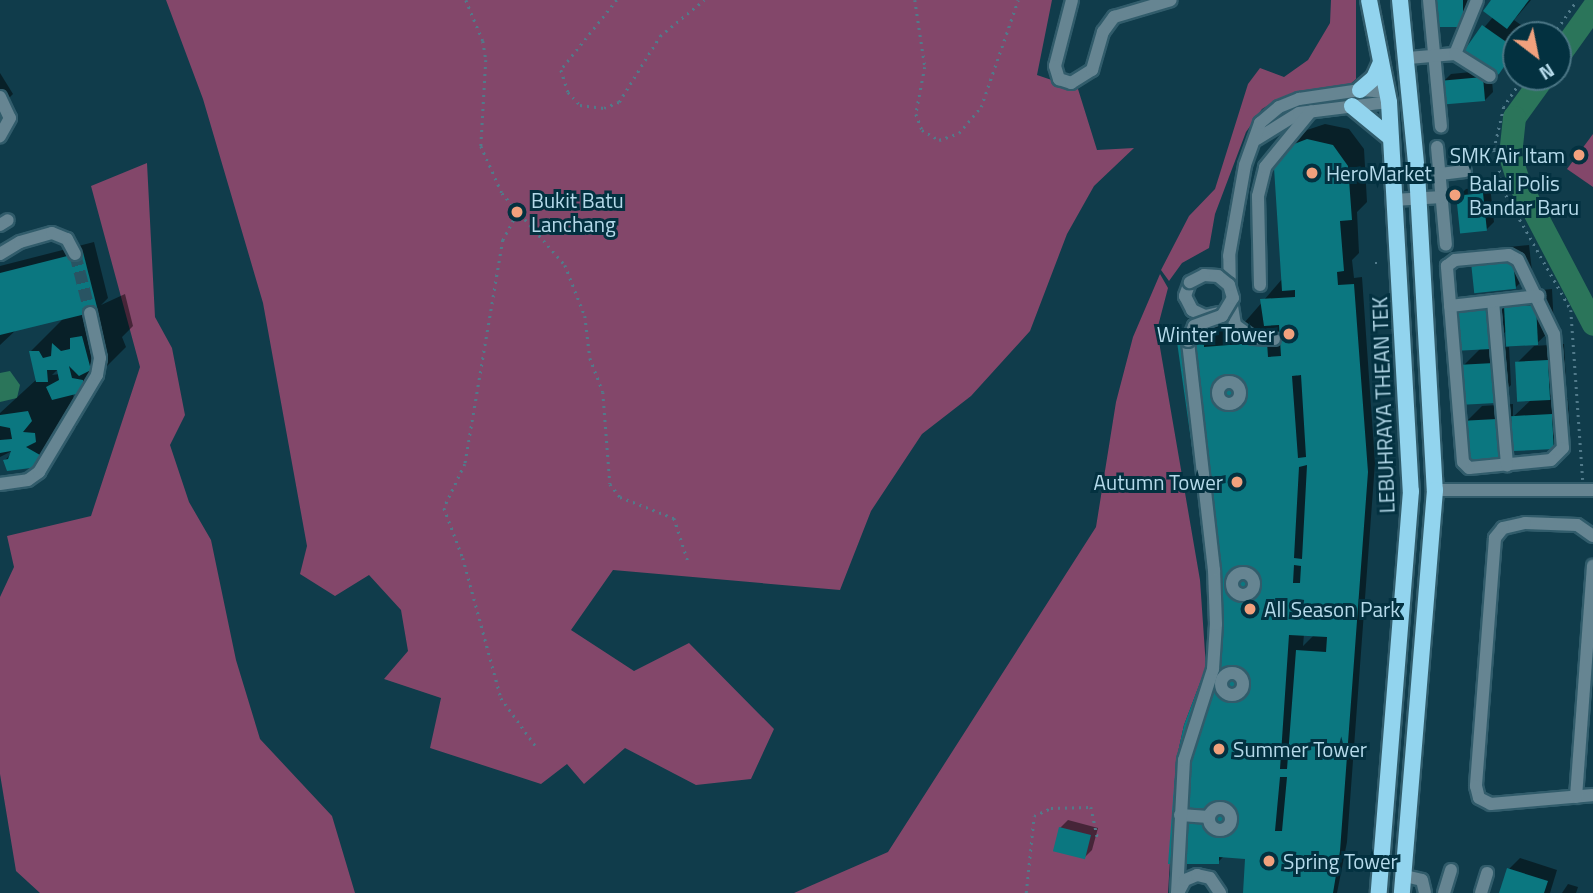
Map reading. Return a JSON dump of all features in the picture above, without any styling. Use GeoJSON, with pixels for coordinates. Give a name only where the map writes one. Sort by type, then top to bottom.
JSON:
{"type":"FeatureCollection","features":[{"type":"Feature","properties":{"kind":"main road","name":"LEBUHRAYA THEAN TEK"},"geometry":{"type":"LineString","coordinates":[[1369,0],[1390,96],[1411,491],[1379,893]]}},
{"type":"Feature","properties":{"kind":"main road"},"geometry":{"type":"LineString","coordinates":[[1399,0],[1408,58],[1417,172],[1435,490],[1420,636],[1402,893]]}},
{"type":"Feature","properties":{"kind":"main road"},"geometry":{"type":"LineString","coordinates":[[1399,0],[1395,33],[1401,77],[1390,96],[1403,110],[1407,153],[1417,172]]}},
{"type":"Feature","properties":{"kind":"main road"},"geometry":{"type":"LineString","coordinates":[[1360,90],[1374,78],[1381,62]]}},
{"type":"Feature","properties":{"kind":"main road"},"geometry":{"type":"LineString","coordinates":[[1352,106],[1391,138]]}},
{"type":"Feature","properties":{"kind":"street"},"geometry":{"type":"LineString","coordinates":[[1072,0],[1055,66],[1059,79],[1071,83],[1092,70],[1103,32],[1114,17],[1166,1]]}},
{"type":"Feature","properties":{"kind":"street"},"geometry":{"type":"LineString","coordinates":[[1429,0],[1432,56],[1441,126]]}},
{"type":"Feature","properties":{"kind":"street"},"geometry":{"type":"LineString","coordinates":[[1455,54],[1477,0]]}},
{"type":"Feature","properties":{"kind":"street"},"geometry":{"type":"LineString","coordinates":[[1408,58],[1455,54],[1490,76]]}},
{"type":"Feature","properties":{"kind":"street"},"geometry":{"type":"LineString","coordinates":[[1274,339],[1253,338],[1234,325],[1230,295],[1229,256],[1245,165],[1261,123],[1279,107],[1299,99],[1360,90],[1390,96]]}},
{"type":"Feature","properties":{"kind":"street"},"geometry":{"type":"LineString","coordinates":[[1257,139],[1289,118],[1311,111],[1352,106],[1390,96]]}},
{"type":"Feature","properties":{"kind":"street"},"geometry":{"type":"LineString","coordinates":[[0,97],[10,118],[0,136]]}},
{"type":"Feature","properties":{"kind":"street"},"geometry":{"type":"LineString","coordinates":[[1260,285],[1258,196],[1265,167],[1311,111]]}},
{"type":"Feature","properties":{"kind":"street"},"geometry":{"type":"LineString","coordinates":[[1437,147],[1446,245]]}},
{"type":"Feature","properties":{"kind":"street"},"geometry":{"type":"LineString","coordinates":[[1440,174],[1465,171]]}},
{"type":"Feature","properties":{"kind":"street"},"geometry":{"type":"LineString","coordinates":[[1394,200],[1442,197]]}},
{"type":"Feature","properties":{"kind":"street"},"geometry":{"type":"LineString","coordinates":[[0,254],[20,242],[52,233],[67,239],[75,254]]}},
{"type":"Feature","properties":{"kind":"street"},"geometry":{"type":"LineString","coordinates":[[1515,257],[1538,296],[1554,334],[1563,448],[1551,460],[1469,468],[1464,462],[1447,266],[1455,260],[1515,257]]}},
{"type":"Feature","properties":{"kind":"street"},"geometry":{"type":"LineString","coordinates":[[1177,893],[1176,864],[1184,760],[1216,680],[1215,580],[1192,398],[1188,341],[1194,326],[1222,316],[1233,298],[1228,285],[1218,276],[1204,275],[1190,282],[1185,296],[1198,314],[1219,313],[1230,295]]}},
{"type":"Feature","properties":{"kind":"street"},"geometry":{"type":"LineString","coordinates":[[1450,306],[1538,296]]}},
{"type":"Feature","properties":{"kind":"street"},"geometry":{"type":"LineString","coordinates":[[1493,301],[1517,490]]}},
{"type":"Feature","properties":{"kind":"street"},"geometry":{"type":"LineString","coordinates":[[0,484],[28,480],[39,472],[97,375],[100,358],[90,313]]}},
{"type":"Feature","properties":{"kind":"street"},"geometry":{"type":"LineString","coordinates":[[1192,398],[1218,396]]}},
{"type":"Feature","properties":{"kind":"street"},"geometry":{"type":"LineString","coordinates":[[1435,490],[1589,490]]}},
{"type":"Feature","properties":{"kind":"street"},"geometry":{"type":"LineString","coordinates":[[1592,535],[1577,525],[1525,523],[1503,528],[1492,559],[1476,786],[1479,798],[1504,804],[1593,795]]}},
{"type":"Feature","properties":{"kind":"street"},"geometry":{"type":"LineString","coordinates":[[1576,797],[1593,566]]}},
{"type":"Feature","properties":{"kind":"street"},"geometry":{"type":"LineString","coordinates":[[1215,580],[1231,583]]}},
{"type":"Feature","properties":{"kind":"street"},"geometry":{"type":"LineString","coordinates":[[1180,815],[1209,817]]}},
{"type":"Feature","properties":{"kind":"street"},"geometry":{"type":"LineString","coordinates":[[1444,893],[1451,870]]}},
{"type":"Feature","properties":{"kind":"street"},"geometry":{"type":"LineString","coordinates":[[1481,893],[1487,873]]}},
{"type":"Feature","properties":{"kind":"street"},"geometry":{"type":"LineString","coordinates":[[1177,893],[1185,880],[1197,874],[1210,878],[1220,893]]}},
{"type":"Feature","properties":{"kind":"street"},"geometry":{"type":"LineString","coordinates":[[1405,876],[1422,880],[1425,893]]}},
{"type":"Feature","properties":{"kind":"path"},"geometry":{"type":"LineString","coordinates":[[466,0],[483,41],[486,60],[481,146],[502,193],[517,212],[556,250],[585,316],[590,358],[603,392],[610,484],[620,497],[674,518],[688,561]]}},
{"type":"Feature","properties":{"kind":"path"},"geometry":{"type":"LineString","coordinates":[[617,0],[561,70],[568,92],[580,105],[604,108],[619,102],[660,36],[704,0]]}},
{"type":"Feature","properties":{"kind":"path"},"geometry":{"type":"LineString","coordinates":[[915,0],[925,67],[916,114],[922,130],[939,140],[959,133],[981,107],[1018,0]]}},
{"type":"Feature","properties":{"kind":"path"},"geometry":{"type":"LineString","coordinates":[[1563,21],[1577,0]]}},
{"type":"Feature","properties":{"kind":"path"},"geometry":{"type":"LineString","coordinates":[[1515,91],[1504,107],[1494,150],[1506,195],[1571,310],[1589,490]]}},
{"type":"Feature","properties":{"kind":"path"},"geometry":{"type":"LineString","coordinates":[[517,212],[502,240],[465,464],[444,508],[463,558],[501,698],[537,748]]}},
{"type":"Feature","properties":{"kind":"path"},"geometry":{"type":"LineString","coordinates":[[1375,263],[1381,263]]}},
{"type":"Feature","properties":{"kind":"path"},"geometry":{"type":"LineString","coordinates":[[1026,893],[1034,816],[1051,808],[1091,807],[1098,840]]}},
{"type":"Feature","properties":{"kind":"shaded area"},"geometry":{"type":"Polygon","coordinates":[[[166,0],[1052,0],[1037,75],[1078,89],[1097,150],[1134,148],[1094,186],[1067,234],[1030,331],[971,396],[922,434],[871,511],[840,590],[613,570],[571,630],[634,671],[689,643],[774,729],[751,779],[696,785],[625,748],[584,784],[567,764],[541,784],[430,748],[441,698],[384,679],[408,651],[401,610],[369,575],[335,596],[300,574],[307,546],[263,303],[203,99],[166,0]]]}},
{"type":"Feature","properties":{"kind":"shaded area"},"geometry":{"type":"Polygon","coordinates":[[[1331,0],[1356,0],[1356,79],[1347,87],[1280,98],[1262,109],[1246,132],[1215,214],[1209,248],[1182,263],[1169,281],[1161,270],[1189,216],[1215,189],[1248,84],[1260,68],[1284,77],[1308,60],[1330,23],[1331,0]]]}},
{"type":"Feature","properties":{"kind":"shaded area"},"geometry":{"type":"Polygon","coordinates":[[[1593,134],[1593,187],[1567,169],[1593,134]]]}},
{"type":"Feature","properties":{"kind":"shaded area"},"geometry":{"type":"Polygon","coordinates":[[[147,163],[155,317],[172,348],[185,415],[170,445],[189,502],[211,540],[236,660],[260,739],[332,816],[355,893],[40,893],[16,871],[0,774],[0,597],[14,567],[7,536],[91,516],[140,367],[91,186],[147,163]]]}},
{"type":"Feature","properties":{"kind":"shaded area"},"geometry":{"type":"Polygon","coordinates":[[[1160,274],[1168,288],[1157,330],[1200,580],[1206,667],[1184,725],[1176,761],[1168,893],[794,893],[888,852],[1096,527],[1116,402],[1133,337],[1160,274]]]}},
{"type":"Feature","properties":{"kind":"shaded area"},"geometry":{"type":"Polygon","coordinates":[[[10,371],[20,385],[17,398],[0,402],[0,373],[10,371]]]}},
{"type":"Feature","properties":{"kind":"building"},"geometry":{"type":"Polygon","coordinates":[[[1431,0],[1463,0],[1463,27],[1431,27],[1431,0]]]}},
{"type":"Feature","properties":{"kind":"building"},"geometry":{"type":"Polygon","coordinates":[[[1491,0],[1529,0],[1513,21],[1502,21],[1502,25],[1483,11],[1491,0]]]}},
{"type":"Feature","properties":{"kind":"building"},"geometry":{"type":"Polygon","coordinates":[[[1482,25],[1502,39],[1502,70],[1499,74],[1464,50],[1482,25]]]}},
{"type":"Feature","properties":{"kind":"building"},"geometry":{"type":"Polygon","coordinates":[[[1483,77],[1485,101],[1443,105],[1441,81],[1483,77]]]}},
{"type":"Feature","properties":{"kind":"building"},"geometry":{"type":"Polygon","coordinates":[[[1307,139],[1333,145],[1348,166],[1352,220],[1340,221],[1344,271],[1337,272],[1338,285],[1354,284],[1368,472],[1340,851],[1333,893],[1243,893],[1245,859],[1219,857],[1219,864],[1168,864],[1176,761],[1184,725],[1206,667],[1211,581],[1177,342],[1204,339],[1204,347],[1267,342],[1268,357],[1281,356],[1279,325],[1264,326],[1260,299],[1295,297],[1295,290],[1282,291],[1274,168],[1289,146],[1307,139]],[[1301,375],[1292,376],[1298,458],[1306,457],[1301,375]],[[1307,465],[1299,467],[1294,558],[1302,559],[1307,465]],[[1294,565],[1293,583],[1300,583],[1301,566],[1294,565]],[[1289,635],[1280,769],[1287,769],[1296,650],[1326,652],[1327,637],[1289,635]],[[1280,777],[1275,831],[1282,831],[1287,777],[1280,777]]]}},
{"type":"Feature","properties":{"kind":"building"},"geometry":{"type":"Polygon","coordinates":[[[1483,193],[1487,231],[1460,234],[1456,196],[1483,193]]]}},
{"type":"Feature","properties":{"kind":"building"},"geometry":{"type":"Polygon","coordinates":[[[83,252],[98,311],[0,335],[0,273],[83,252]]]}},
{"type":"Feature","properties":{"kind":"building"},"geometry":{"type":"Polygon","coordinates":[[[1513,260],[1516,289],[1474,293],[1471,264],[1513,260]]]}},
{"type":"Feature","properties":{"kind":"building"},"geometry":{"type":"Polygon","coordinates":[[[1536,305],[1538,345],[1506,347],[1504,307],[1536,305]]]}},
{"type":"Feature","properties":{"kind":"building"},"geometry":{"type":"Polygon","coordinates":[[[1489,309],[1491,349],[1458,351],[1456,311],[1489,309]]]}},
{"type":"Feature","properties":{"kind":"building"},"geometry":{"type":"Polygon","coordinates":[[[82,336],[91,370],[79,376],[69,366],[72,378],[83,380],[84,392],[52,400],[46,387],[59,380],[57,370],[47,370],[48,382],[36,382],[29,351],[39,351],[43,358],[51,356],[52,343],[61,351],[70,349],[70,338],[82,336]]]}},
{"type":"Feature","properties":{"kind":"building"},"geometry":{"type":"Polygon","coordinates":[[[1548,360],[1550,400],[1517,402],[1515,362],[1548,360]]]}},
{"type":"Feature","properties":{"kind":"building"},"geometry":{"type":"Polygon","coordinates":[[[1494,363],[1496,403],[1463,405],[1461,365],[1494,363]]]}},
{"type":"Feature","properties":{"kind":"building"},"geometry":{"type":"Polygon","coordinates":[[[28,411],[32,421],[23,432],[35,433],[36,442],[26,447],[40,455],[39,467],[7,471],[3,460],[8,459],[11,451],[0,453],[0,440],[12,439],[10,428],[0,426],[0,415],[28,411]]]}},
{"type":"Feature","properties":{"kind":"building"},"geometry":{"type":"Polygon","coordinates":[[[1552,414],[1554,449],[1513,451],[1511,416],[1552,414]]]}},
{"type":"Feature","properties":{"kind":"building"},"geometry":{"type":"Polygon","coordinates":[[[1497,419],[1499,459],[1466,461],[1464,421],[1497,419]]]}},
{"type":"Feature","properties":{"kind":"building"},"geometry":{"type":"Polygon","coordinates":[[[1059,827],[1091,835],[1085,859],[1053,851],[1059,827]]]}},
{"type":"Feature","properties":{"kind":"building"},"geometry":{"type":"Polygon","coordinates":[[[1507,868],[1548,881],[1544,893],[1499,893],[1507,868]]]}},
{"type":"Feature","properties":{"kind":"waterway"},"geometry":{"type":"LineString","coordinates":[[1572,36],[1593,7]]}},
{"type":"Feature","properties":{"kind":"waterway"},"geometry":{"type":"LineString","coordinates":[[1533,91],[1514,117],[1510,156],[1519,183],[1593,324]]}},
{"type":"Feature","properties":{"kind":"tunnel"},"geometry":{"type":"LineString","coordinates":[[75,254],[90,313]]}},
{"type":"Feature","properties":{"kind":"place","name":"SMK Air Itam"},"geometry":{"type":"Point","coordinates":[1579,155]}},
{"type":"Feature","properties":{"kind":"place","name":"HeroMarket"},"geometry":{"type":"Point","coordinates":[1312,173]}},
{"type":"Feature","properties":{"kind":"place","name":"Balai Polis Bandar Baru"},"geometry":{"type":"Point","coordinates":[1455,195]}},
{"type":"Feature","properties":{"kind":"place","name":"Bukit Batu Lanchang"},"geometry":{"type":"Point","coordinates":[517,212]}},
{"type":"Feature","properties":{"kind":"place","name":"Winter Tower"},"geometry":{"type":"Point","coordinates":[1289,334]}},
{"type":"Feature","properties":{"kind":"place","name":"Autumn Tower"},"geometry":{"type":"Point","coordinates":[1237,482]}},
{"type":"Feature","properties":{"kind":"place","name":"All Season Park"},"geometry":{"type":"Point","coordinates":[1250,609]}},
{"type":"Feature","properties":{"kind":"place","name":"Summer Tower"},"geometry":{"type":"Point","coordinates":[1219,749]}},
{"type":"Feature","properties":{"kind":"place","name":"Spring Tower"},"geometry":{"type":"Point","coordinates":[1269,861]}}]}
